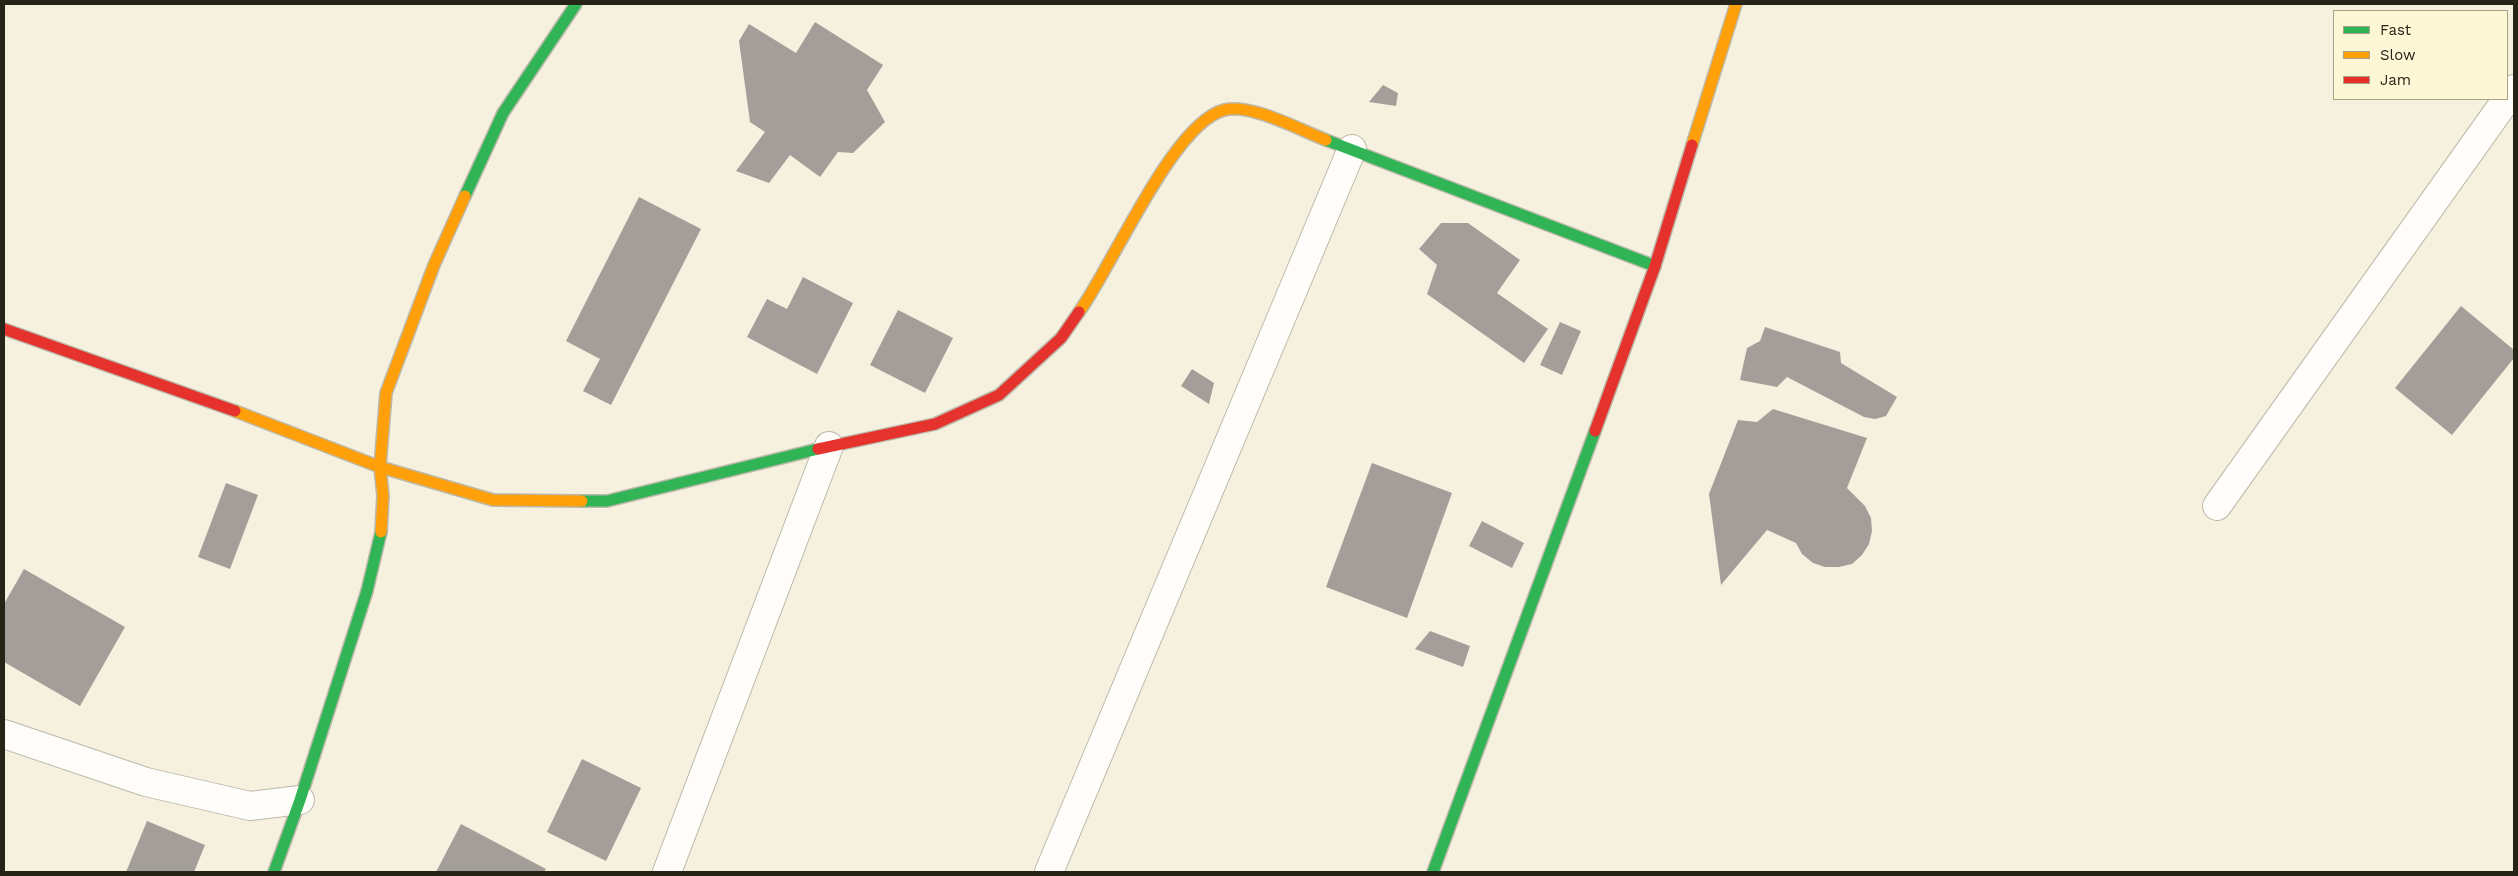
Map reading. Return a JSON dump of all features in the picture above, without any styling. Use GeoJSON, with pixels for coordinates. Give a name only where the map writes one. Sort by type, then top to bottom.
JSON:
{"type":"FeatureCollection","features":[{"type":"Feature","properties":{"kind":"street"},"geometry":{"type":"LineString","coordinates":[[274,872],[300,800],[367,591],[381,536],[383,496],[380,467],[386,393],[434,265],[504,113],[576,4]]}},
{"type":"Feature","properties":{"kind":"street"},"geometry":{"type":"LineString","coordinates":[[1433,872],[1655,266],[1736,4]]}},
{"type":"Feature","properties":{"kind":"street"},"geometry":{"type":"LineString","coordinates":[[2217,506],[2506,100]]}},
{"type":"Feature","properties":{"kind":"street"},"geometry":{"type":"LineString","coordinates":[[4,329],[221,405],[380,467],[493,500],[607,502],[829,446],[935,424],[999,395],[1061,338],[1094,292],[1156,182],[1184,141],[1201,123],[1224,110],[1246,109],[1655,266]]}},
{"type":"Feature","properties":{"kind":"street"},"geometry":{"type":"LineString","coordinates":[[1049,872],[1352,150]]}},
{"type":"Feature","properties":{"kind":"street"},"geometry":{"type":"LineString","coordinates":[[667,872],[829,446]]}},
{"type":"Feature","properties":{"kind":"street"},"geometry":{"type":"LineString","coordinates":[[4,734],[146,782],[250,806],[300,800]]}},
{"type":"Feature","properties":{"kind":"building"},"geometry":{"type":"Polygon","coordinates":[[[815,22],[883,65],[867,90],[885,122],[853,153],[838,152],[820,177],[790,155],[769,183],[736,171],[765,132],[750,122],[739,41],[749,24],[796,53],[815,22]]]}},
{"type":"Feature","properties":{"kind":"building"},"geometry":{"type":"Polygon","coordinates":[[[1383,85],[1398,93],[1396,106],[1369,102],[1383,85]]]}},
{"type":"Feature","properties":{"kind":"building"},"geometry":{"type":"Polygon","coordinates":[[[639,197],[701,229],[611,405],[583,391],[600,359],[566,341],[639,197]]]}},
{"type":"Feature","properties":{"kind":"building"},"geometry":{"type":"Polygon","coordinates":[[[1441,223],[1468,223],[1520,260],[1497,293],[1548,329],[1524,363],[1427,294],[1437,265],[1419,249],[1441,223]]]}},
{"type":"Feature","properties":{"kind":"building"},"geometry":{"type":"Polygon","coordinates":[[[803,277],[853,303],[817,374],[747,337],[767,299],[787,309],[803,277]]]}},
{"type":"Feature","properties":{"kind":"building"},"geometry":{"type":"Polygon","coordinates":[[[2461,306],[2514,350],[2514,358],[2452,435],[2395,388],[2461,306]]]}},
{"type":"Feature","properties":{"kind":"building"},"geometry":{"type":"Polygon","coordinates":[[[898,310],[953,338],[925,393],[870,365],[898,310]]]}},
{"type":"Feature","properties":{"kind":"building"},"geometry":{"type":"Polygon","coordinates":[[[1560,322],[1581,331],[1562,375],[1540,365],[1560,322]]]}},
{"type":"Feature","properties":{"kind":"building"},"geometry":{"type":"Polygon","coordinates":[[[1765,327],[1840,352],[1841,363],[1897,397],[1886,416],[1875,419],[1864,417],[1787,377],[1777,387],[1740,380],[1747,348],[1760,341],[1765,327]]]}},
{"type":"Feature","properties":{"kind":"building"},"geometry":{"type":"Polygon","coordinates":[[[1192,369],[1214,383],[1209,404],[1181,386],[1192,369]]]}},
{"type":"Feature","properties":{"kind":"building"},"geometry":{"type":"Polygon","coordinates":[[[1773,409],[1867,438],[1847,488],[1865,506],[1871,518],[1872,531],[1869,544],[1862,555],[1852,564],[1839,567],[1825,567],[1813,563],[1802,554],[1796,543],[1767,530],[1721,585],[1709,494],[1738,420],[1757,422],[1773,409]]]}},
{"type":"Feature","properties":{"kind":"building"},"geometry":{"type":"Polygon","coordinates":[[[1372,463],[1452,493],[1407,618],[1326,587],[1372,463]]]}},
{"type":"Feature","properties":{"kind":"building"},"geometry":{"type":"Polygon","coordinates":[[[226,483],[258,495],[230,569],[198,557],[226,483]]]}},
{"type":"Feature","properties":{"kind":"building"},"geometry":{"type":"Polygon","coordinates":[[[1482,521],[1524,543],[1512,568],[1469,546],[1482,521]]]}},
{"type":"Feature","properties":{"kind":"building"},"geometry":{"type":"Polygon","coordinates":[[[24,569],[125,627],[80,706],[4,662],[4,604],[24,569]]]}},
{"type":"Feature","properties":{"kind":"building"},"geometry":{"type":"Polygon","coordinates":[[[1430,631],[1470,646],[1463,667],[1415,649],[1430,631]]]}},
{"type":"Feature","properties":{"kind":"building"},"geometry":{"type":"Polygon","coordinates":[[[582,759],[641,788],[606,861],[547,832],[582,759]]]}},
{"type":"Feature","properties":{"kind":"building"},"geometry":{"type":"Polygon","coordinates":[[[147,821],[205,845],[194,872],[126,872],[147,821]]]}},
{"type":"Feature","properties":{"kind":"building"},"geometry":{"type":"Polygon","coordinates":[[[461,824],[546,869],[544,872],[436,872],[461,824]]]}},
{"type":"Feature","properties":{"kind":"traffic: fast"},"geometry":{"type":"LineString","coordinates":[[465,196],[503,113],[576,4]]}},
{"type":"Feature","properties":{"kind":"traffic: fast"},"geometry":{"type":"LineString","coordinates":[[1326,140],[1655,266]]}},
{"type":"Feature","properties":{"kind":"traffic: fast"},"geometry":{"type":"LineString","coordinates":[[1433,872],[1595,431]]}},
{"type":"Feature","properties":{"kind":"traffic: fast"},"geometry":{"type":"LineString","coordinates":[[582,501],[607,501],[818,449]]}},
{"type":"Feature","properties":{"kind":"traffic: fast"},"geometry":{"type":"LineString","coordinates":[[274,872],[300,800],[367,591],[381,532]]}},
{"type":"Feature","properties":{"kind":"traffic: slow"},"geometry":{"type":"LineString","coordinates":[[1692,145],[1736,4]]}},
{"type":"Feature","properties":{"kind":"traffic: slow"},"geometry":{"type":"LineString","coordinates":[[1079,312],[1164,168],[1184,141],[1204,121],[1224,110],[1248,110],[1326,140]]}},
{"type":"Feature","properties":{"kind":"traffic: slow"},"geometry":{"type":"LineString","coordinates":[[381,532],[383,496],[380,467],[386,393],[434,265],[465,196]]}},
{"type":"Feature","properties":{"kind":"traffic: slow"},"geometry":{"type":"LineString","coordinates":[[235,411],[380,467],[493,500],[582,501]]}},
{"type":"Feature","properties":{"kind":"traffic: jam"},"geometry":{"type":"LineString","coordinates":[[1595,431],[1655,266],[1692,145]]}},
{"type":"Feature","properties":{"kind":"traffic: jam"},"geometry":{"type":"LineString","coordinates":[[818,449],[935,424],[999,395],[1061,338],[1079,312]]}},
{"type":"Feature","properties":{"kind":"traffic: jam"},"geometry":{"type":"LineString","coordinates":[[4,329],[235,411]]}}]}
